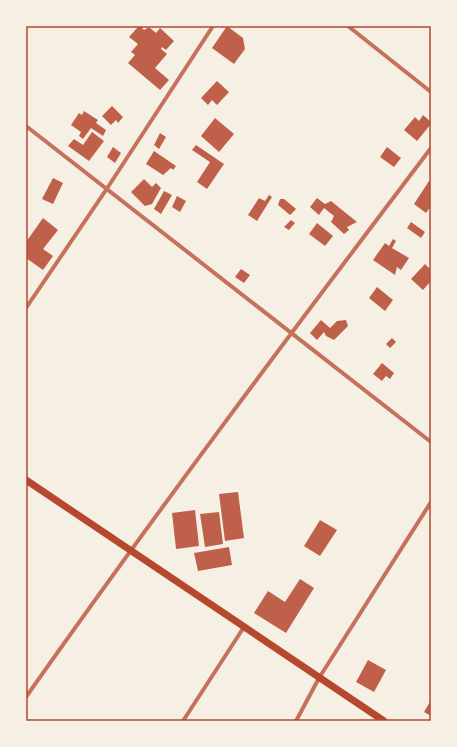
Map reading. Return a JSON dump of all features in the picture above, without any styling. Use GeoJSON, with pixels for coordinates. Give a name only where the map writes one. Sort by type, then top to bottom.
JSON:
{"type":"FeatureCollection","features":[{"type":"Feature","properties":{"kind":"main road"},"geometry":{"type":"LineString","coordinates":[[26,480],[384,721]]}},
{"type":"Feature","properties":{"kind":"street"},"geometry":{"type":"LineString","coordinates":[[26,308],[106,190],[212,26]]}},
{"type":"Feature","properties":{"kind":"street"},"geometry":{"type":"LineString","coordinates":[[348,26],[431,92]]}},
{"type":"Feature","properties":{"kind":"street"},"geometry":{"type":"LineString","coordinates":[[26,126],[106,190],[431,442]]}},
{"type":"Feature","properties":{"kind":"street"},"geometry":{"type":"LineString","coordinates":[[26,697],[130,550],[290,333],[431,148]]}},
{"type":"Feature","properties":{"kind":"street"},"geometry":{"type":"LineString","coordinates":[[296,721],[319,678],[431,502]]}},
{"type":"Feature","properties":{"kind":"street"},"geometry":{"type":"LineString","coordinates":[[183,721],[244,627]]}},
{"type":"Feature","properties":{"kind":"building"},"geometry":{"type":"Polygon","coordinates":[[[137,26],[143,26],[142,28],[144,30],[149,27],[156,33],[160,28],[174,41],[166,50],[162,47],[161,49],[167,54],[155,68],[169,80],[160,90],[128,63],[135,55],[131,52],[138,44],[129,37],[138,27],[137,26]]]}},
{"type":"Feature","properties":{"kind":"building"},"geometry":{"type":"Polygon","coordinates":[[[227,26],[243,38],[245,49],[234,64],[212,48],[227,26]]]}},
{"type":"Feature","properties":{"kind":"building"},"geometry":{"type":"Polygon","coordinates":[[[217,81],[229,92],[217,105],[212,100],[208,105],[201,98],[217,81]]]}},
{"type":"Feature","properties":{"kind":"building"},"geometry":{"type":"Polygon","coordinates":[[[112,106],[123,117],[118,123],[116,120],[111,125],[102,116],[112,106]]]}},
{"type":"Feature","properties":{"kind":"building"},"geometry":{"type":"Polygon","coordinates":[[[84,111],[98,120],[96,123],[106,130],[103,136],[91,128],[83,139],[79,136],[81,132],[71,125],[79,113],[82,115],[84,111]]]}},
{"type":"Feature","properties":{"kind":"building"},"geometry":{"type":"Polygon","coordinates":[[[423,115],[431,122],[431,124],[417,141],[404,130],[415,117],[419,121],[423,115]]]}},
{"type":"Feature","properties":{"kind":"building"},"geometry":{"type":"Polygon","coordinates":[[[215,118],[234,134],[219,152],[201,136],[215,118]]]}},
{"type":"Feature","properties":{"kind":"building"},"geometry":{"type":"Polygon","coordinates":[[[92,132],[104,141],[89,161],[68,146],[74,139],[83,145],[92,132]]]}},
{"type":"Feature","properties":{"kind":"building"},"geometry":{"type":"Polygon","coordinates":[[[160,133],[166,137],[159,149],[154,145],[160,133]]]}},
{"type":"Feature","properties":{"kind":"building"},"geometry":{"type":"Polygon","coordinates":[[[196,145],[224,164],[207,189],[197,182],[210,162],[192,150],[196,145]]]}},
{"type":"Feature","properties":{"kind":"building"},"geometry":{"type":"Polygon","coordinates":[[[113,147],[121,153],[115,163],[107,157],[113,147]]]}},
{"type":"Feature","properties":{"kind":"building"},"geometry":{"type":"Polygon","coordinates":[[[387,147],[401,158],[394,167],[380,157],[387,147]]]}},
{"type":"Feature","properties":{"kind":"building"},"geometry":{"type":"Polygon","coordinates":[[[154,151],[176,166],[173,170],[171,168],[163,175],[146,164],[154,151]]]}},
{"type":"Feature","properties":{"kind":"building"},"geometry":{"type":"Polygon","coordinates":[[[53,178],[63,183],[53,204],[42,199],[53,178]]]}},
{"type":"Feature","properties":{"kind":"building"},"geometry":{"type":"Polygon","coordinates":[[[144,179],[152,187],[156,183],[161,188],[152,204],[145,206],[131,192],[144,179]]]}},
{"type":"Feature","properties":{"kind":"building"},"geometry":{"type":"Polygon","coordinates":[[[429,181],[431,182],[431,206],[426,213],[414,204],[429,181]]]}},
{"type":"Feature","properties":{"kind":"building"},"geometry":{"type":"Polygon","coordinates":[[[164,191],[172,195],[161,214],[154,209],[164,191]]]}},
{"type":"Feature","properties":{"kind":"building"},"geometry":{"type":"Polygon","coordinates":[[[269,195],[272,197],[257,221],[248,215],[259,198],[265,201],[269,195]]]}},
{"type":"Feature","properties":{"kind":"building"},"geometry":{"type":"Polygon","coordinates":[[[177,196],[186,201],[180,212],[172,207],[177,196]]]}},
{"type":"Feature","properties":{"kind":"building"},"geometry":{"type":"Polygon","coordinates":[[[317,198],[325,204],[331,201],[357,222],[347,227],[349,230],[344,234],[331,222],[334,216],[324,208],[319,215],[310,207],[317,198]]]}},
{"type":"Feature","properties":{"kind":"building"},"geometry":{"type":"Polygon","coordinates":[[[280,199],[284,199],[296,209],[290,215],[278,205],[280,199]]]}},
{"type":"Feature","properties":{"kind":"building"},"geometry":{"type":"Polygon","coordinates":[[[43,218],[58,230],[43,249],[53,256],[43,270],[26,258],[26,242],[43,218]]]}},
{"type":"Feature","properties":{"kind":"building"},"geometry":{"type":"Polygon","coordinates":[[[291,220],[295,223],[289,230],[284,227],[291,220]]]}},
{"type":"Feature","properties":{"kind":"building"},"geometry":{"type":"Polygon","coordinates":[[[411,222],[425,232],[421,238],[407,228],[411,222]]]}},
{"type":"Feature","properties":{"kind":"building"},"geometry":{"type":"Polygon","coordinates":[[[317,223],[333,236],[325,246],[309,234],[317,223]]]}},
{"type":"Feature","properties":{"kind":"building"},"geometry":{"type":"Polygon","coordinates":[[[393,239],[396,241],[392,248],[409,258],[401,270],[397,267],[395,275],[373,260],[385,243],[389,246],[393,239]]]}},
{"type":"Feature","properties":{"kind":"building"},"geometry":{"type":"Polygon","coordinates":[[[425,264],[431,270],[431,281],[423,290],[411,279],[425,264]]]}},
{"type":"Feature","properties":{"kind":"building"},"geometry":{"type":"Polygon","coordinates":[[[241,269],[250,275],[244,283],[235,277],[241,269]]]}},
{"type":"Feature","properties":{"kind":"building"},"geometry":{"type":"Polygon","coordinates":[[[377,287],[393,300],[385,311],[369,298],[377,287]]]}},
{"type":"Feature","properties":{"kind":"building"},"geometry":{"type":"Polygon","coordinates":[[[321,320],[330,328],[337,321],[346,320],[348,326],[334,340],[326,336],[324,332],[317,340],[310,333],[321,320]]]}},
{"type":"Feature","properties":{"kind":"building"},"geometry":{"type":"Polygon","coordinates":[[[392,338],[396,342],[390,348],[386,344],[392,338]]]}},
{"type":"Feature","properties":{"kind":"building"},"geometry":{"type":"Polygon","coordinates":[[[382,363],[394,373],[390,379],[386,376],[382,381],[373,374],[382,363]]]}},
{"type":"Feature","properties":{"kind":"building"},"geometry":{"type":"Polygon","coordinates":[[[238,492],[244,538],[225,541],[219,494],[238,492]]]}},
{"type":"Feature","properties":{"kind":"building"},"geometry":{"type":"Polygon","coordinates":[[[195,510],[199,546],[176,549],[172,513],[195,510]]]}},
{"type":"Feature","properties":{"kind":"building"},"geometry":{"type":"Polygon","coordinates":[[[219,512],[223,544],[205,547],[200,514],[219,512]]]}},
{"type":"Feature","properties":{"kind":"building"},"geometry":{"type":"Polygon","coordinates":[[[320,520],[337,530],[320,556],[304,546],[320,520]]]}},
{"type":"Feature","properties":{"kind":"building"},"geometry":{"type":"Polygon","coordinates":[[[229,547],[232,565],[198,571],[194,553],[229,547]]]}},
{"type":"Feature","properties":{"kind":"building"},"geometry":{"type":"Polygon","coordinates":[[[300,579],[314,588],[286,633],[254,613],[268,591],[285,602],[300,579]]]}},
{"type":"Feature","properties":{"kind":"building"},"geometry":{"type":"Polygon","coordinates":[[[368,660],[386,670],[374,692],[356,682],[368,660]]]}},
{"type":"Feature","properties":{"kind":"building"},"geometry":{"type":"Polygon","coordinates":[[[431,700],[431,716],[424,712],[431,700]]]}}]}
